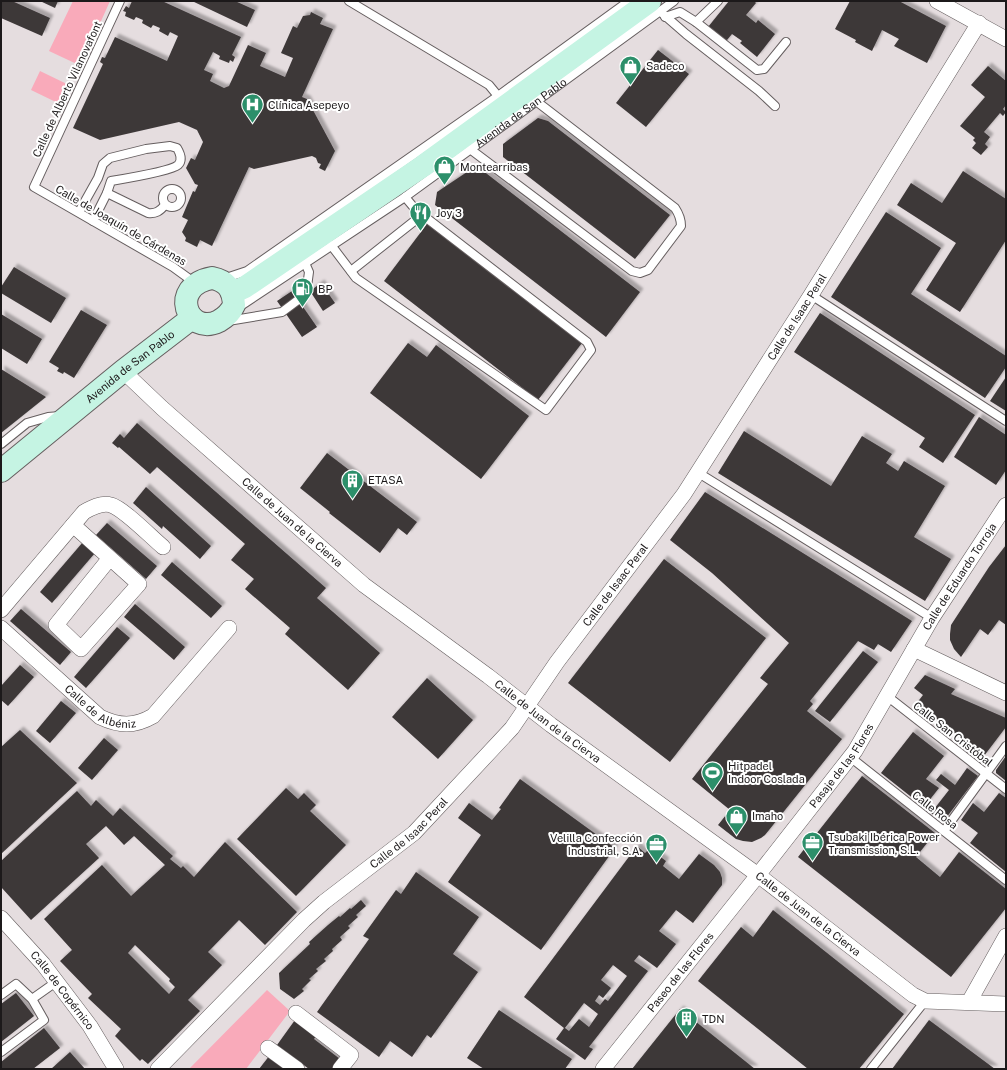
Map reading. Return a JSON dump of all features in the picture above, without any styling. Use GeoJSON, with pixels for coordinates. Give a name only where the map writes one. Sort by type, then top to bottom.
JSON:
{"type":"FeatureCollection","features":[{"type":"Feature","properties":{"kind":"street"},"geometry":{"type":"LineString","coordinates":[[937,1],[1006,39]]}},
{"type":"Feature","properties":{"kind":"street","name":"Avenida de San Pablo"},"geometry":{"type":"LineString","coordinates":[[226,286],[245,287],[422,166],[658,10]]}},
{"type":"Feature","properties":{"kind":"street","name":"Calle de Isaac Peral"},"geometry":{"type":"LineString","coordinates":[[158,1069],[197,1031],[304,920],[324,902],[414,833],[512,728],[557,662],[684,494],[811,295],[979,23]]}},
{"type":"Feature","properties":{"kind":"street"},"geometry":{"type":"LineString","coordinates":[[212,278],[226,286],[234,305],[220,319],[206,324],[192,318],[186,305],[186,297],[189,290],[196,283],[204,279],[212,278]]}},
{"type":"Feature","properties":{"kind":"street","name":"Avenida de San Pablo"},"geometry":{"type":"LineString","coordinates":[[1,471],[123,371],[192,318]]}},
{"type":"Feature","properties":{"kind":"street","name":"Calle de Juan de la Cierva"},"geometry":{"type":"LineString","coordinates":[[123,371],[162,408],[364,585],[527,707],[758,875],[913,995],[925,1001],[1006,1004]]}},
{"type":"Feature","properties":{"kind":"street"},"geometry":{"type":"LineString","coordinates":[[1,610],[84,512],[94,506],[110,504],[120,510],[163,547]]}},
{"type":"Feature","properties":{"kind":"street","name":"Calle de Eduardo Torroja"},"geometry":{"type":"LineString","coordinates":[[914,649],[932,618],[1006,505]]}},
{"type":"Feature","properties":{"kind":"street"},"geometry":{"type":"LineString","coordinates":[[73,525],[110,558],[139,584],[81,649],[56,626],[110,558]]}},
{"type":"Feature","properties":{"kind":"street","name":"Calle de Albéniz"},"geometry":{"type":"LineString","coordinates":[[1,628],[100,717],[118,724],[131,725],[144,722],[153,716],[229,628]]}},
{"type":"Feature","properties":{"kind":"street"},"geometry":{"type":"LineString","coordinates":[[914,649],[1006,693]]}},
{"type":"Feature","properties":{"kind":"street","name":"Pasaje de las Flores"},"geometry":{"type":"LineString","coordinates":[[758,875],[855,751],[914,649]]}},
{"type":"Feature","properties":{"kind":"street","name":"Paseo de las Flores"},"geometry":{"type":"LineString","coordinates":[[603,1069],[758,875]]}},
{"type":"Feature","properties":{"kind":"street","name":"Calle de Copérnico"},"geometry":{"type":"LineString","coordinates":[[1,918],[43,964],[90,1026],[116,1069]]}},
{"type":"Feature","properties":{"kind":"street"},"geometry":{"type":"LineString","coordinates":[[969,1002],[1006,936]]}},
{"type":"Feature","properties":{"kind":"street"},"geometry":{"type":"LineString","coordinates":[[296,1012],[351,1055],[340,1069]]}},
{"type":"Feature","properties":{"kind":"street"},"geometry":{"type":"LineString","coordinates":[[268,1048],[297,1069]]}},
{"type":"Feature","properties":{"kind":"lane","name":"Calle de Alberto Vilanovafont"},"geometry":{"type":"LineString","coordinates":[[34,187],[120,1]]}},
{"type":"Feature","properties":{"kind":"lane"},"geometry":{"type":"LineString","coordinates":[[348,1],[489,85],[498,96]]}},
{"type":"Feature","properties":{"kind":"lane"},"geometry":{"type":"LineString","coordinates":[[614,12],[616,1]]}},
{"type":"Feature","properties":{"kind":"lane"},"geometry":{"type":"LineString","coordinates":[[226,286],[498,96],[629,1]]}},
{"type":"Feature","properties":{"kind":"lane","name":"Avenida de San Pablo"},"geometry":{"type":"LineString","coordinates":[[220,319],[405,197],[658,10],[674,1]]}},
{"type":"Feature","properties":{"kind":"lane"},"geometry":{"type":"LineString","coordinates":[[696,22],[718,1]]}},
{"type":"Feature","properties":{"kind":"lane"},"geometry":{"type":"LineString","coordinates":[[658,10],[680,12],[696,22],[756,70],[764,69],[786,42]]}},
{"type":"Feature","properties":{"kind":"lane"},"geometry":{"type":"LineString","coordinates":[[658,10],[759,91],[775,106]]}},
{"type":"Feature","properties":{"kind":"lane"},"geometry":{"type":"LineString","coordinates":[[470,149],[632,271],[640,273],[648,270],[681,226],[679,214],[675,208],[536,101]]}},
{"type":"Feature","properties":{"kind":"lane"},"geometry":{"type":"LineString","coordinates":[[79,212],[98,178],[103,164],[110,158],[170,146],[177,148],[181,155],[178,165],[168,169],[111,181],[107,193],[93,221]]}},
{"type":"Feature","properties":{"kind":"lane","name":"Calle de Joaquín de Cárdenas"},"geometry":{"type":"LineString","coordinates":[[34,187],[79,212],[196,283]]}},
{"type":"Feature","properties":{"kind":"lane"},"geometry":{"type":"LineString","coordinates":[[107,193],[148,213],[154,214],[161,210],[165,205]]}},
{"type":"Feature","properties":{"kind":"lane"},"geometry":{"type":"LineString","coordinates":[[332,245],[356,278],[546,410],[591,350],[587,342],[422,215],[405,197]]}},
{"type":"Feature","properties":{"kind":"lane"},"geometry":{"type":"LineString","coordinates":[[351,271],[422,215]]}},
{"type":"Feature","properties":{"kind":"lane"},"geometry":{"type":"LineString","coordinates":[[220,319],[268,315],[284,310],[306,294],[309,272],[305,263]]}},
{"type":"Feature","properties":{"kind":"lane"},"geometry":{"type":"LineString","coordinates":[[811,295],[1006,421]]}},
{"type":"Feature","properties":{"kind":"lane"},"geometry":{"type":"LineString","coordinates":[[1,444],[26,423],[48,417],[69,416]]}},
{"type":"Feature","properties":{"kind":"lane"},"geometry":{"type":"LineString","coordinates":[[697,472],[932,618]]}},
{"type":"Feature","properties":{"kind":"lane","name":"Calle San Cristóbal"},"geometry":{"type":"LineString","coordinates":[[887,696],[1006,789]]}},
{"type":"Feature","properties":{"kind":"lane"},"geometry":{"type":"LineString","coordinates":[[944,831],[1006,746]]}},
{"type":"Feature","properties":{"kind":"lane","name":"Calle Rosa"},"geometry":{"type":"LineString","coordinates":[[850,757],[1006,880]]}},
{"type":"Feature","properties":{"kind":"lane"},"geometry":{"type":"LineString","coordinates":[[32,999],[56,982]]}},
{"type":"Feature","properties":{"kind":"lane"},"geometry":{"type":"LineString","coordinates":[[1,995],[16,984],[32,999],[44,1020],[1,1052]]}},
{"type":"Feature","properties":{"kind":"lane"},"geometry":{"type":"LineString","coordinates":[[871,1069],[925,1001]]}},
{"type":"Feature","properties":{"kind":"shaded area"},"geometry":{"type":"Polygon","coordinates":[[[73,1],[110,1],[81,66],[49,51],[73,1]]]}},
{"type":"Feature","properties":{"kind":"shaded area"},"geometry":{"type":"Polygon","coordinates":[[[40,71],[71,86],[62,105],[31,90],[40,71]]]}},
{"type":"Feature","properties":{"kind":"shaded area"},"geometry":{"type":"Polygon","coordinates":[[[267,990],[290,1011],[246,1069],[189,1069],[267,990]]]}},
{"type":"Feature","properties":{"kind":"building"},"geometry":{"type":"Polygon","coordinates":[[[1,1],[12,1],[50,18],[42,36],[1,18],[1,1]]]}},
{"type":"Feature","properties":{"kind":"building"},"geometry":{"type":"Polygon","coordinates":[[[40,1],[58,1],[55,8],[40,1]]]}},
{"type":"Feature","properties":{"kind":"building","name":"Clínica Asepeyo"},"geometry":{"type":"Polygon","coordinates":[[[132,1],[162,1],[241,37],[232,55],[235,57],[233,62],[230,60],[229,63],[219,59],[220,56],[213,52],[204,70],[213,74],[210,81],[224,88],[229,86],[248,45],[266,53],[260,66],[285,77],[293,58],[281,53],[293,26],[297,28],[303,16],[310,15],[311,12],[323,18],[320,24],[333,29],[302,97],[307,99],[335,151],[325,171],[319,168],[321,164],[318,163],[316,158],[312,156],[254,169],[249,167],[212,246],[200,240],[197,247],[185,241],[186,238],[182,232],[188,220],[182,217],[193,191],[195,192],[198,185],[195,184],[186,168],[191,158],[195,160],[203,142],[197,130],[179,122],[100,140],[73,128],[103,64],[100,62],[102,57],[105,58],[115,37],[167,61],[178,36],[170,32],[168,36],[159,31],[160,28],[153,25],[151,28],[142,23],[143,20],[136,17],[134,20],[125,16],[126,12],[123,11],[126,6],[129,8],[132,1]]]}},
{"type":"Feature","properties":{"kind":"building"},"geometry":{"type":"Polygon","coordinates":[[[192,1],[235,1],[255,10],[247,27],[192,1]]]}},
{"type":"Feature","properties":{"kind":"building"},"geometry":{"type":"Polygon","coordinates":[[[729,1],[754,1],[756,3],[746,15],[756,23],[758,20],[775,34],[757,57],[740,43],[742,41],[732,34],[722,46],[704,32],[729,1]]]}},
{"type":"Feature","properties":{"kind":"building"},"geometry":{"type":"Polygon","coordinates":[[[850,1],[899,1],[946,26],[927,63],[894,46],[899,39],[882,30],[872,51],[855,42],[856,40],[835,29],[850,1]]]}},
{"type":"Feature","properties":{"kind":"building"},"geometry":{"type":"Polygon","coordinates":[[[658,50],[689,74],[646,127],[616,103],[658,50]]]}},
{"type":"Feature","properties":{"kind":"building"},"geometry":{"type":"Polygon","coordinates":[[[988,66],[1006,81],[1006,105],[1003,109],[1006,112],[1003,116],[1000,113],[984,132],[990,137],[985,144],[988,147],[981,155],[972,148],[976,143],[973,140],[975,138],[960,126],[985,97],[971,85],[988,66]]]}},
{"type":"Feature","properties":{"kind":"building"},"geometry":{"type":"Polygon","coordinates":[[[538,118],[548,121],[670,215],[635,259],[503,157],[503,144],[538,118]]]}},
{"type":"Feature","properties":{"kind":"building"},"geometry":{"type":"Polygon","coordinates":[[[473,168],[482,170],[640,292],[606,337],[435,205],[437,192],[473,168]]]}},
{"type":"Feature","properties":{"kind":"building"},"geometry":{"type":"Polygon","coordinates":[[[963,171],[1006,199],[1006,240],[960,312],[926,290],[956,243],[897,205],[911,183],[942,203],[963,171]]]}},
{"type":"Feature","properties":{"kind":"building"},"geometry":{"type":"Polygon","coordinates":[[[886,212],[941,248],[911,294],[1006,356],[1006,367],[985,398],[831,297],[886,212]]]}},
{"type":"Feature","properties":{"kind":"building"},"geometry":{"type":"Polygon","coordinates":[[[427,224],[582,343],[538,400],[384,281],[427,224]]]}},
{"type":"Feature","properties":{"kind":"building"},"geometry":{"type":"Polygon","coordinates":[[[14,267],[66,298],[51,323],[1,293],[1,287],[14,267]]]}},
{"type":"Feature","properties":{"kind":"building"},"geometry":{"type":"Polygon","coordinates":[[[321,283],[335,303],[323,311],[310,291],[321,283]]]}},
{"type":"Feature","properties":{"kind":"building"},"geometry":{"type":"Polygon","coordinates":[[[292,291],[317,327],[302,337],[277,301],[292,291]]]}},
{"type":"Feature","properties":{"kind":"building"},"geometry":{"type":"Polygon","coordinates":[[[81,310],[107,325],[74,378],[64,372],[63,374],[57,371],[59,368],[49,362],[81,310]]]}},
{"type":"Feature","properties":{"kind":"building"},"geometry":{"type":"Polygon","coordinates":[[[820,313],[975,415],[943,463],[919,447],[925,438],[794,352],[820,313]]]}},
{"type":"Feature","properties":{"kind":"building"},"geometry":{"type":"Polygon","coordinates":[[[1,314],[42,339],[27,364],[1,348],[1,314]]]}},
{"type":"Feature","properties":{"kind":"building"},"geometry":{"type":"Polygon","coordinates":[[[408,343],[427,357],[436,345],[529,416],[481,479],[370,393],[408,343]]]}},
{"type":"Feature","properties":{"kind":"building"},"geometry":{"type":"Polygon","coordinates":[[[1,369],[46,397],[1,433],[1,369]]]}},
{"type":"Feature","properties":{"kind":"building"},"geometry":{"type":"Polygon","coordinates":[[[1006,377],[1006,411],[990,401],[1006,377]]]}},
{"type":"Feature","properties":{"kind":"building"},"geometry":{"type":"Polygon","coordinates":[[[979,417],[1006,435],[1006,470],[996,485],[954,457],[979,417]]]}},
{"type":"Feature","properties":{"kind":"building"},"geometry":{"type":"Polygon","coordinates":[[[137,423],[326,588],[317,598],[380,653],[348,690],[285,634],[290,628],[245,589],[254,579],[231,560],[245,544],[157,467],[150,474],[119,447],[118,448],[112,443],[120,434],[124,438],[137,423]]]}},
{"type":"Feature","properties":{"kind":"building"},"geometry":{"type":"Polygon","coordinates":[[[744,431],[831,486],[862,436],[892,454],[886,463],[898,471],[904,461],[945,486],[914,537],[951,559],[925,601],[718,473],[744,431]]]}},
{"type":"Feature","properties":{"kind":"building","name":"ETASA"},"geometry":{"type":"Polygon","coordinates":[[[327,453],[417,522],[407,535],[398,528],[380,553],[300,488],[327,453]]]}},
{"type":"Feature","properties":{"kind":"building"},"geometry":{"type":"Polygon","coordinates":[[[146,487],[211,546],[200,559],[163,526],[162,529],[133,503],[146,487]]]}},
{"type":"Feature","properties":{"kind":"building"},"geometry":{"type":"Polygon","coordinates":[[[705,492],[912,621],[891,652],[878,644],[874,650],[858,641],[810,701],[813,704],[807,711],[842,739],[765,835],[752,842],[736,839],[718,825],[730,810],[692,779],[768,684],[760,678],[789,643],[712,573],[670,540],[705,492]]]}},
{"type":"Feature","properties":{"kind":"building"},"geometry":{"type":"Polygon","coordinates":[[[107,523],[157,566],[146,579],[96,535],[107,523]]]}},
{"type":"Feature","properties":{"kind":"building"},"geometry":{"type":"Polygon","coordinates":[[[83,542],[95,553],[52,603],[40,592],[83,542]]]}},
{"type":"Feature","properties":{"kind":"building"},"geometry":{"type":"Polygon","coordinates":[[[1006,545],[1006,625],[999,620],[988,635],[980,629],[961,657],[954,649],[950,640],[951,625],[989,567],[1006,545]]]}},
{"type":"Feature","properties":{"kind":"building"},"geometry":{"type":"Polygon","coordinates":[[[664,559],[766,638],[670,762],[568,683],[664,559]]]}},
{"type":"Feature","properties":{"kind":"building"},"geometry":{"type":"Polygon","coordinates":[[[172,562],[222,606],[211,618],[161,575],[172,562]]]}},
{"type":"Feature","properties":{"kind":"building"},"geometry":{"type":"Polygon","coordinates":[[[135,604],[185,647],[174,660],[124,617],[135,604]]]}},
{"type":"Feature","properties":{"kind":"building"},"geometry":{"type":"Polygon","coordinates":[[[21,609],[71,652],[60,665],[10,621],[21,609]]]}},
{"type":"Feature","properties":{"kind":"building"},"geometry":{"type":"Polygon","coordinates":[[[117,627],[130,638],[86,688],[74,677],[117,627]]]}},
{"type":"Feature","properties":{"kind":"building"},"geometry":{"type":"Polygon","coordinates":[[[863,651],[878,662],[830,722],[815,711],[863,651]]]}},
{"type":"Feature","properties":{"kind":"building"},"geometry":{"type":"Polygon","coordinates":[[[20,665],[34,677],[8,706],[1,700],[1,686],[20,665]]]}},
{"type":"Feature","properties":{"kind":"building"},"geometry":{"type":"Polygon","coordinates":[[[925,675],[955,689],[951,694],[1006,718],[1006,727],[984,756],[934,717],[930,722],[913,708],[923,695],[914,688],[925,675]]]}},
{"type":"Feature","properties":{"kind":"building"},"geometry":{"type":"Polygon","coordinates":[[[427,678],[473,720],[438,759],[392,717],[427,678]]]}},
{"type":"Feature","properties":{"kind":"building"},"geometry":{"type":"Polygon","coordinates":[[[61,701],[76,713],[50,743],[36,731],[61,701]]]}},
{"type":"Feature","properties":{"kind":"building"},"geometry":{"type":"Polygon","coordinates":[[[20,730],[77,783],[1,854],[1,747],[20,730]]]}},
{"type":"Feature","properties":{"kind":"building"},"geometry":{"type":"Polygon","coordinates":[[[913,732],[944,756],[926,779],[939,788],[924,807],[881,773],[913,732]]]}},
{"type":"Feature","properties":{"kind":"building"},"geometry":{"type":"Polygon","coordinates":[[[104,738],[118,750],[92,780],[78,768],[104,738]]]}},
{"type":"Feature","properties":{"kind":"building"},"geometry":{"type":"Polygon","coordinates":[[[1006,756],[1006,781],[996,773],[996,770],[1006,756]]]}},
{"type":"Feature","properties":{"kind":"building"},"geometry":{"type":"Polygon","coordinates":[[[967,768],[978,776],[943,822],[931,813],[949,790],[936,780],[941,774],[955,785],[967,768]]]}},
{"type":"Feature","properties":{"kind":"building"},"geometry":{"type":"Polygon","coordinates":[[[862,776],[935,833],[916,857],[940,877],[959,852],[1006,889],[1006,908],[951,977],[798,857],[862,776]]]}},
{"type":"Feature","properties":{"kind":"building"},"geometry":{"type":"Polygon","coordinates":[[[520,779],[615,848],[541,950],[448,882],[481,835],[458,818],[469,803],[492,820],[501,809],[499,808],[520,779]]]}},
{"type":"Feature","properties":{"kind":"building"},"geometry":{"type":"Polygon","coordinates":[[[286,788],[298,799],[304,793],[316,805],[310,811],[346,845],[296,896],[237,839],[286,788]]]}},
{"type":"Feature","properties":{"kind":"building"},"geometry":{"type":"Polygon","coordinates":[[[77,791],[91,806],[96,800],[113,816],[120,808],[173,856],[170,859],[181,868],[183,866],[194,877],[225,842],[297,912],[265,945],[239,920],[208,952],[222,965],[188,1000],[200,1011],[148,1064],[142,1059],[140,1061],[115,1036],[121,1029],[88,998],[92,994],[60,961],[72,950],[44,919],[102,865],[131,896],[165,865],[134,836],[124,845],[106,826],[86,844],[99,858],[31,920],[1,887],[1,861],[77,791]],[[135,945],[128,953],[169,994],[175,987],[169,981],[170,979],[135,945]]]}},
{"type":"Feature","properties":{"kind":"building"},"geometry":{"type":"Polygon","coordinates":[[[999,793],[1006,798],[1006,872],[970,843],[978,833],[961,820],[973,803],[984,812],[999,793]]]}},
{"type":"Feature","properties":{"kind":"building"},"geometry":{"type":"Polygon","coordinates":[[[637,846],[645,853],[648,850],[652,853],[654,852],[666,861],[663,866],[679,879],[699,854],[714,865],[720,872],[722,885],[693,923],[676,910],[659,931],[676,944],[657,968],[639,955],[634,961],[648,971],[589,1047],[593,1049],[585,1060],[556,1039],[564,1028],[524,997],[637,846]],[[613,965],[601,980],[611,988],[603,998],[599,995],[595,1001],[600,1005],[605,999],[608,1001],[627,976],[613,965]],[[584,1003],[565,1028],[569,1031],[579,1019],[589,1027],[598,1014],[584,1003]]]}},
{"type":"Feature","properties":{"kind":"building"},"geometry":{"type":"Polygon","coordinates":[[[416,872],[479,917],[453,954],[478,972],[431,1038],[427,1035],[412,1057],[390,1041],[379,1057],[317,1012],[369,939],[363,936],[396,890],[401,894],[416,872]]]}},
{"type":"Feature","properties":{"kind":"building"},"geometry":{"type":"Polygon","coordinates":[[[361,900],[366,906],[356,915],[358,917],[348,926],[350,928],[340,937],[342,940],[324,959],[326,961],[316,969],[318,971],[309,979],[311,980],[302,989],[304,991],[294,999],[280,989],[279,973],[328,925],[361,900]]]}},
{"type":"Feature","properties":{"kind":"building"},"geometry":{"type":"Polygon","coordinates":[[[773,910],[904,1014],[859,1069],[808,1069],[698,981],[741,927],[753,937],[773,910]]]}},
{"type":"Feature","properties":{"kind":"building"},"geometry":{"type":"Polygon","coordinates":[[[16,993],[34,1016],[1,1042],[1,1004],[16,993]]]}},
{"type":"Feature","properties":{"kind":"building","name":"TDN"},"geometry":{"type":"Polygon","coordinates":[[[680,1009],[755,1069],[632,1069],[680,1009]]]}},
{"type":"Feature","properties":{"kind":"building"},"geometry":{"type":"Polygon","coordinates":[[[499,1010],[572,1059],[565,1069],[484,1069],[467,1058],[499,1010]]]}},
{"type":"Feature","properties":{"kind":"building"},"geometry":{"type":"Polygon","coordinates":[[[295,1020],[316,1036],[314,1039],[340,1059],[332,1069],[309,1069],[277,1045],[295,1020]]]}},
{"type":"Feature","properties":{"kind":"building"},"geometry":{"type":"Polygon","coordinates":[[[929,1020],[995,1069],[892,1069],[929,1020]]]}},
{"type":"Feature","properties":{"kind":"building"},"geometry":{"type":"Polygon","coordinates":[[[44,1028],[60,1048],[33,1069],[1,1069],[1,1062],[44,1028]]]}},
{"type":"Feature","properties":{"kind":"building"},"geometry":{"type":"Polygon","coordinates":[[[70,1052],[85,1069],[51,1069],[70,1052]]]}},
{"type":"Feature","properties":{"kind":"building"},"geometry":{"type":"Polygon","coordinates":[[[270,1055],[289,1069],[259,1069],[270,1055]]]}},
{"type":"Feature","properties":{"kind":"place","name":"Sadeco"},"geometry":{"type":"Point","coordinates":[630,86]}},
{"type":"Feature","properties":{"kind":"place","name":"Clínica Asepeyo"},"geometry":{"type":"Point","coordinates":[253,124]}},
{"type":"Feature","properties":{"kind":"place","name":"Montearribas"},"geometry":{"type":"Point","coordinates":[444,186]}},
{"type":"Feature","properties":{"kind":"place","name":"Joy 3"},"geometry":{"type":"Point","coordinates":[421,232]}},
{"type":"Feature","properties":{"kind":"place","name":"BP"},"geometry":{"type":"Point","coordinates":[302,308]}},
{"type":"Feature","properties":{"kind":"place","name":"ETASA"},"geometry":{"type":"Point","coordinates":[352,500]}},
{"type":"Feature","properties":{"kind":"place","name":"Hitpadel Indoor Coslada"},"geometry":{"type":"Point","coordinates":[713,792]}},
{"type":"Feature","properties":{"kind":"place","name":"Imaho"},"geometry":{"type":"Point","coordinates":[737,836]}},
{"type":"Feature","properties":{"kind":"place","name":"Tsubaki Ibérica Power Transmission, S.L."},"geometry":{"type":"Point","coordinates":[812,862]}},
{"type":"Feature","properties":{"kind":"place","name":"Velilla Confección Industrial, S.A."},"geometry":{"type":"Point","coordinates":[657,864]}},
{"type":"Feature","properties":{"kind":"place","name":"TDN"},"geometry":{"type":"Point","coordinates":[687,1038]}}]}
